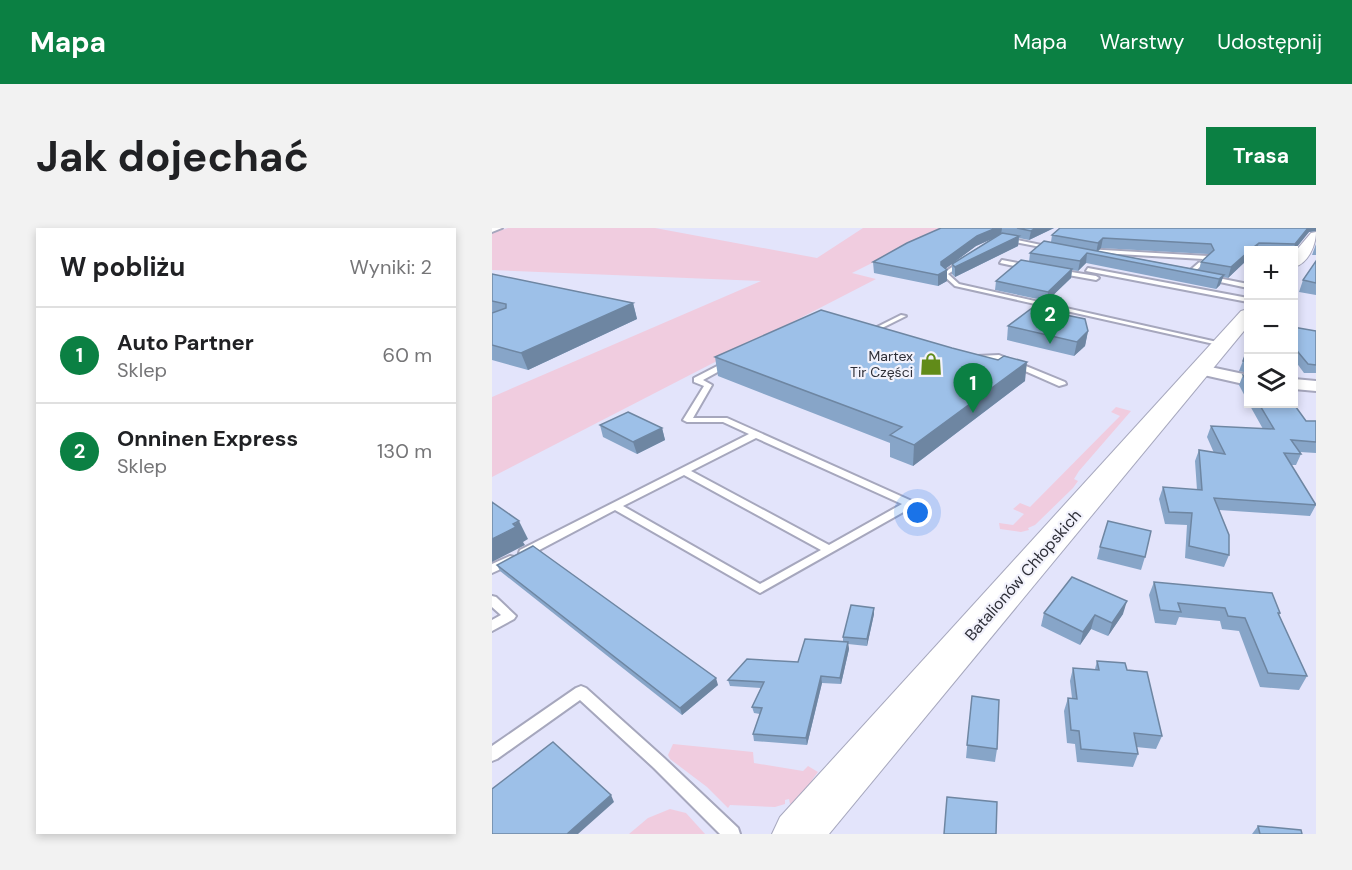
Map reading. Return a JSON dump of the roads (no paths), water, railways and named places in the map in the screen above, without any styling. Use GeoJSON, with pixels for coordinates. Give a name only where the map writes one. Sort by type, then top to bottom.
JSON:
{"type":"FeatureCollection","features":[{"type":"Feature","properties":{"kind":"street"},"geometry":{"type":"LineString","coordinates":[[492,229],[497,228]]}},
{"type":"Feature","properties":{"kind":"street"},"geometry":{"type":"LineString","coordinates":[[1298,256],[1316,236]]}},
{"type":"Feature","properties":{"kind":"street","name":"Batalionów Chłopskich"},"geometry":{"type":"LineString","coordinates":[[797,834],[1244,320]]}},
{"type":"Feature","properties":{"kind":"street"},"geometry":{"type":"LineString","coordinates":[[1201,370],[1244,379]]}},
{"type":"Feature","properties":{"kind":"street"},"geometry":{"type":"LineString","coordinates":[[1298,384],[1316,386]]}},
{"type":"Feature","properties":{"kind":"lane"},"geometry":{"type":"LineString","coordinates":[[1001,238],[1056,249]]}},
{"type":"Feature","properties":{"kind":"lane"},"geometry":{"type":"LineString","coordinates":[[1111,259],[1078,251],[1208,258],[1189,274]]}},
{"type":"Feature","properties":{"kind":"lane"},"geometry":{"type":"LineString","coordinates":[[968,259],[945,274],[957,285],[1223,344]]}},
{"type":"Feature","properties":{"kind":"lane"},"geometry":{"type":"LineString","coordinates":[[1002,262],[1035,268]]}},
{"type":"Feature","properties":{"kind":"lane"},"geometry":{"type":"LineString","coordinates":[[1088,270],[1244,299]]}},
{"type":"Feature","properties":{"kind":"lane"},"geometry":{"type":"LineString","coordinates":[[1055,271],[1092,278],[1122,276]]}},
{"type":"Feature","properties":{"kind":"lane"},"geometry":{"type":"LineString","coordinates":[[1178,272],[1244,285]]}},
{"type":"Feature","properties":{"kind":"lane"},"geometry":{"type":"LineString","coordinates":[[872,331],[903,316]]}},
{"type":"Feature","properties":{"kind":"lane"},"geometry":{"type":"LineString","coordinates":[[862,328],[883,335]]}},
{"type":"Feature","properties":{"kind":"lane"},"geometry":{"type":"LineString","coordinates":[[615,506],[760,590],[910,504],[724,420],[687,420],[708,385],[697,380],[741,357]]}},
{"type":"Feature","properties":{"kind":"lane"},"geometry":{"type":"LineString","coordinates":[[966,359],[999,357],[1062,384]]}},
{"type":"Feature","properties":{"kind":"lane"},"geometry":{"type":"LineString","coordinates":[[492,569],[756,434]]}},
{"type":"Feature","properties":{"kind":"lane"},"geometry":{"type":"LineString","coordinates":[[684,471],[829,550]]}},
{"type":"Feature","properties":{"kind":"lane"},"geometry":{"type":"LineString","coordinates":[[492,600],[510,616],[492,626]]}},
{"type":"Feature","properties":{"kind":"lane"},"geometry":{"type":"LineString","coordinates":[[492,754],[581,692],[732,834]]}},
{"type":"Feature","properties":{"kind":"place","name":"Onninen Express"},"geometry":{"type":"Point","coordinates":[1050,344]}},
{"type":"Feature","properties":{"kind":"place","name":"Martex Tir Części"},"geometry":{"type":"Point","coordinates":[931,364]}},
{"type":"Feature","properties":{"kind":"place","name":"Auto Partner"},"geometry":{"type":"Point","coordinates":[973,413]}}]}
